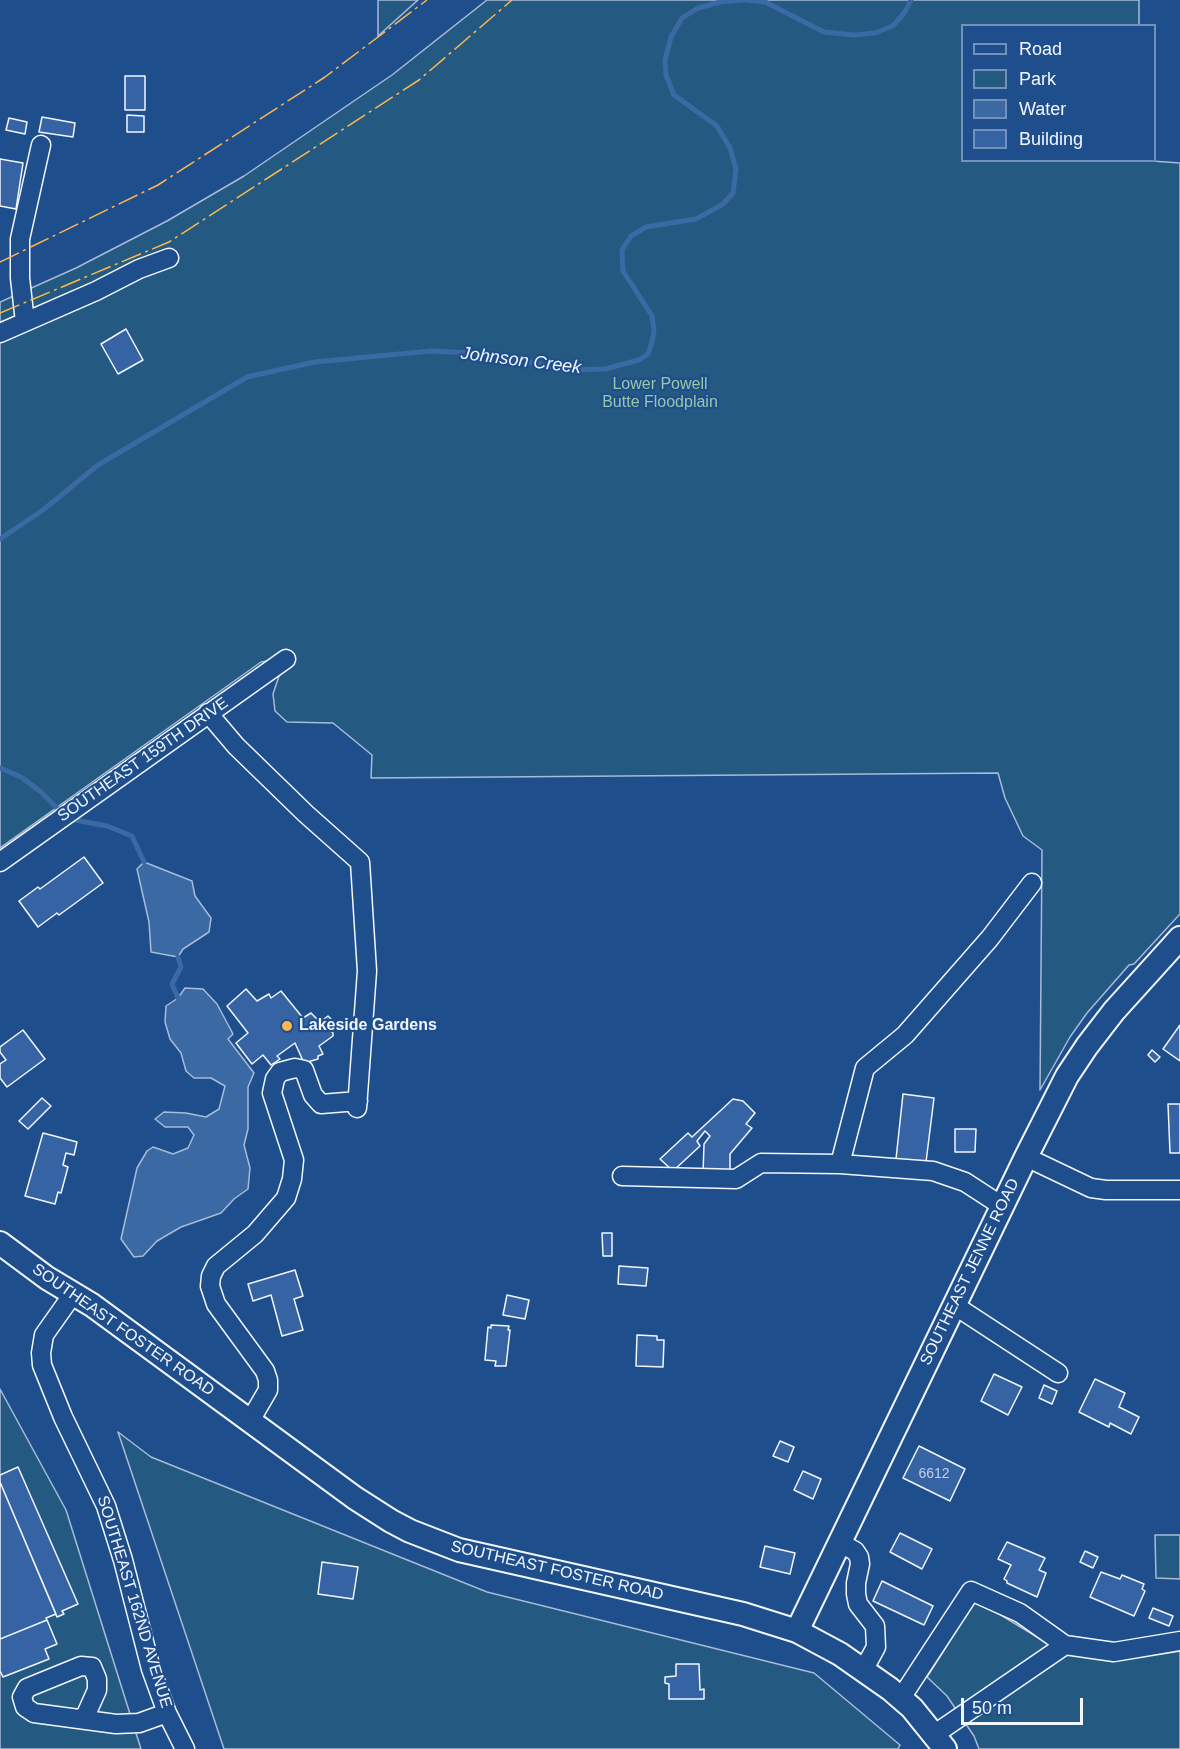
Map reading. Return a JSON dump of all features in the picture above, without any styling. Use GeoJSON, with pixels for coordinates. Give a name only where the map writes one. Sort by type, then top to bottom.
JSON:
{"type":"FeatureCollection","features":[{"type":"Feature","properties":{"kind":"main road","name":"SOUTHEAST JENNE ROAD"},"geometry":{"type":"LineString","coordinates":[[797,1631],[1067,1076],[1114,1011],[1180,938]]}},
{"type":"Feature","properties":{"kind":"main road","name":"SOUTHEAST FOSTER ROAD"},"geometry":{"type":"LineString","coordinates":[[0,1243],[47,1278],[92,1305],[374,1510],[410,1531],[433,1541],[487,1558],[732,1612],[774,1622],[797,1631],[864,1669],[901,1698],[940,1742]]}},
{"type":"Feature","properties":{"kind":"street"},"geometry":{"type":"LineString","coordinates":[[26,322],[20,278],[20,238],[41,145]]}},
{"type":"Feature","properties":{"kind":"street"},"geometry":{"type":"LineString","coordinates":[[0,333],[139,269],[169,258]]}},
{"type":"Feature","properties":{"kind":"street","name":"SOUTHEAST 159TH DRIVE"},"geometry":{"type":"LineString","coordinates":[[0,862],[286,658]]}},
{"type":"Feature","properties":{"kind":"street"},"geometry":{"type":"LineString","coordinates":[[208,713],[236,746],[298,807],[360,862],[367,971],[357,1105],[321,1104],[313,1095],[304,1070],[295,1068],[280,1072],[274,1079],[272,1093],[294,1160],[292,1179],[286,1198],[255,1234],[216,1266],[211,1276],[210,1286],[216,1304],[255,1356],[268,1380],[268,1390],[250,1421]]}},
{"type":"Feature","properties":{"kind":"street"},"geometry":{"type":"LineString","coordinates":[[840,1164],[865,1068],[905,1035],[990,938],[1032,883]]}},
{"type":"Feature","properties":{"kind":"street"},"geometry":{"type":"LineString","coordinates":[[1026,1157],[1091,1188],[1180,1190]]}},
{"type":"Feature","properties":{"kind":"street"},"geometry":{"type":"LineString","coordinates":[[622,1176],[736,1179],[761,1163],[840,1164],[933,1171],[965,1182],[1002,1206]]}},
{"type":"Feature","properties":{"kind":"street","name":"SOUTHEAST 162ND AVENUE"},"geometry":{"type":"LineString","coordinates":[[73,1294],[44,1335],[41,1347],[42,1365],[56,1403],[95,1481],[111,1520],[151,1669],[167,1713],[185,1749]]}},
{"type":"Feature","properties":{"kind":"street"},"geometry":{"type":"LineString","coordinates":[[954,1305],[1058,1373]]}},
{"type":"Feature","properties":{"kind":"street"},"geometry":{"type":"LineString","coordinates":[[840,1543],[855,1551],[859,1557],[856,1583],[858,1604],[875,1626],[876,1647],[864,1669]]}},
{"type":"Feature","properties":{"kind":"street"},"geometry":{"type":"LineString","coordinates":[[901,1698],[971,1591],[1020,1612],[1065,1645],[1114,1652],[1180,1641]]}},
{"type":"Feature","properties":{"kind":"street"},"geometry":{"type":"LineString","coordinates":[[940,1742],[1065,1645]]}},
{"type":"Feature","properties":{"kind":"street"},"geometry":{"type":"LineString","coordinates":[[84,1719],[116,1724],[139,1723],[167,1713]]}},
{"type":"Feature","properties":{"kind":"green space"},"geometry":{"type":"Polygon","coordinates":[[[378,0],[418,0],[378,36],[378,0]]]}},
{"type":"Feature","properties":{"kind":"green space","name":"Lower Powell Butte Floodplain"},"geometry":{"type":"Polygon","coordinates":[[[487,0],[1139,0],[1139,24],[961,24],[961,162],[1180,163],[1180,914],[1134,964],[1129,965],[1087,1013],[1070,1037],[1040,1090],[1042,850],[1023,836],[1005,798],[998,773],[371,778],[372,755],[333,723],[287,722],[275,711],[273,694],[288,658],[261,662],[0,848],[0,302],[76,268],[167,221],[244,176],[392,75],[487,0]]]}},
{"type":"Feature","properties":{"kind":"green space"},"geometry":{"type":"Polygon","coordinates":[[[0,1389],[66,1510],[141,1749],[0,1749],[0,1389]]]}},
{"type":"Feature","properties":{"kind":"green space"},"geometry":{"type":"Polygon","coordinates":[[[118,1432],[151,1457],[487,1592],[814,1673],[900,1745],[898,1749],[224,1749],[118,1432]]]}},
{"type":"Feature","properties":{"kind":"green space"},"geometry":{"type":"Polygon","coordinates":[[[1155,1535],[1180,1535],[1180,1579],[1156,1578],[1155,1535]]]}},
{"type":"Feature","properties":{"kind":"green space"},"geometry":{"type":"Polygon","coordinates":[[[976,1600],[1065,1654],[1180,1647],[1180,1749],[979,1749],[974,1736],[947,1696],[927,1677],[976,1600]]]}},
{"type":"Feature","properties":{"kind":"water"},"geometry":{"type":"Polygon","coordinates":[[[144,862],[192,881],[195,896],[211,918],[209,932],[183,949],[178,957],[151,952],[149,922],[137,869],[144,862]]]}},
{"type":"Feature","properties":{"kind":"water"},"geometry":{"type":"Polygon","coordinates":[[[185,988],[203,989],[217,1004],[233,1034],[228,1039],[254,1073],[248,1087],[248,1129],[244,1145],[250,1168],[248,1189],[234,1199],[221,1213],[181,1227],[157,1241],[143,1256],[134,1257],[121,1239],[137,1168],[147,1151],[153,1147],[173,1154],[188,1148],[194,1135],[188,1127],[165,1127],[155,1119],[164,1112],[206,1117],[219,1109],[225,1086],[211,1078],[194,1078],[186,1071],[181,1053],[170,1039],[165,1022],[166,1006],[178,998],[185,988]]]}},
{"type":"Feature","properties":{"kind":"building"},"geometry":{"type":"Polygon","coordinates":[[[125,76],[145,76],[145,110],[125,110],[125,76]]]}},
{"type":"Feature","properties":{"kind":"building"},"geometry":{"type":"Polygon","coordinates":[[[127,115],[144,116],[144,132],[127,132],[127,115]]]}},
{"type":"Feature","properties":{"kind":"building"},"geometry":{"type":"Polygon","coordinates":[[[42,117],[75,123],[73,137],[39,132],[42,117]]]}},
{"type":"Feature","properties":{"kind":"building"},"geometry":{"type":"Polygon","coordinates":[[[9,118],[27,122],[25,134],[6,130],[9,118]]]}},
{"type":"Feature","properties":{"kind":"building"},"geometry":{"type":"Polygon","coordinates":[[[0,159],[23,163],[16,209],[0,206],[0,159]]]}},
{"type":"Feature","properties":{"kind":"building"},"geometry":{"type":"Polygon","coordinates":[[[126,329],[143,360],[118,374],[101,344],[126,329]]]}},
{"type":"Feature","properties":{"kind":"building"},"geometry":{"type":"Polygon","coordinates":[[[84,857],[103,883],[59,915],[57,913],[38,927],[19,901],[38,887],[40,889],[84,857]]]}},
{"type":"Feature","properties":{"kind":"building","name":"Lakeside Gardens"},"geometry":{"type":"Polygon","coordinates":[[[246,989],[257,1001],[269,994],[271,998],[281,991],[303,1018],[311,1013],[320,1022],[328,1016],[335,1023],[328,1029],[333,1036],[319,1046],[323,1054],[318,1056],[318,1059],[304,1063],[295,1043],[277,1056],[280,1059],[271,1065],[263,1055],[252,1064],[236,1043],[248,1033],[227,1006],[246,989]]]}},
{"type":"Feature","properties":{"kind":"building"},"geometry":{"type":"Polygon","coordinates":[[[1180,1025],[1180,1061],[1163,1049],[1180,1025]]]}},
{"type":"Feature","properties":{"kind":"building"},"geometry":{"type":"Polygon","coordinates":[[[23,1030],[45,1059],[7,1087],[0,1078],[0,1064],[6,1060],[0,1052],[0,1047],[23,1030]]]}},
{"type":"Feature","properties":{"kind":"building"},"geometry":{"type":"Polygon","coordinates":[[[1152,1050],[1160,1057],[1155,1062],[1148,1055],[1152,1050]]]}},
{"type":"Feature","properties":{"kind":"building"},"geometry":{"type":"Polygon","coordinates":[[[903,1094],[934,1098],[926,1162],[896,1159],[903,1094]]]}},
{"type":"Feature","properties":{"kind":"building"},"geometry":{"type":"Polygon","coordinates":[[[42,1098],[51,1106],[28,1129],[19,1121],[42,1098]]]}},
{"type":"Feature","properties":{"kind":"building"},"geometry":{"type":"Polygon","coordinates":[[[733,1099],[743,1101],[755,1113],[746,1124],[752,1128],[730,1154],[730,1171],[703,1174],[704,1144],[710,1136],[705,1131],[697,1141],[700,1146],[673,1171],[660,1159],[688,1133],[692,1137],[733,1099]]]}},
{"type":"Feature","properties":{"kind":"building"},"geometry":{"type":"Polygon","coordinates":[[[1168,1104],[1180,1104],[1180,1153],[1170,1153],[1168,1104]]]}},
{"type":"Feature","properties":{"kind":"building"},"geometry":{"type":"Polygon","coordinates":[[[955,1129],[976,1129],[975,1152],[955,1152],[955,1129]]]}},
{"type":"Feature","properties":{"kind":"building"},"geometry":{"type":"Polygon","coordinates":[[[43,1133],[77,1142],[74,1155],[66,1153],[63,1165],[68,1167],[61,1193],[58,1192],[55,1204],[25,1196],[43,1133]]]}},
{"type":"Feature","properties":{"kind":"building"},"geometry":{"type":"Polygon","coordinates":[[[602,1233],[612,1233],[612,1256],[603,1256],[602,1233]]]}},
{"type":"Feature","properties":{"kind":"building"},"geometry":{"type":"Polygon","coordinates":[[[619,1266],[648,1268],[646,1286],[618,1284],[619,1266]]]}},
{"type":"Feature","properties":{"kind":"building"},"geometry":{"type":"Polygon","coordinates":[[[295,1270],[303,1296],[294,1299],[303,1330],[282,1336],[271,1295],[253,1301],[248,1284],[295,1270]]]}},
{"type":"Feature","properties":{"kind":"building"},"geometry":{"type":"Polygon","coordinates":[[[507,1295],[529,1300],[525,1319],[503,1315],[507,1295]]]}},
{"type":"Feature","properties":{"kind":"building"},"geometry":{"type":"Polygon","coordinates":[[[491,1325],[509,1326],[506,1366],[495,1366],[496,1361],[485,1360],[488,1327],[491,1328],[491,1325]]]}},
{"type":"Feature","properties":{"kind":"building"},"geometry":{"type":"Polygon","coordinates":[[[637,1335],[657,1336],[657,1340],[664,1340],[663,1367],[636,1366],[637,1335]]]}},
{"type":"Feature","properties":{"kind":"building"},"geometry":{"type":"Polygon","coordinates":[[[994,1374],[1022,1387],[1008,1415],[981,1401],[994,1374]]]}},
{"type":"Feature","properties":{"kind":"building"},"geometry":{"type":"Polygon","coordinates":[[[1095,1379],[1125,1393],[1119,1407],[1139,1417],[1131,1434],[1110,1423],[1109,1427],[1079,1412],[1095,1379]]]}},
{"type":"Feature","properties":{"kind":"building"},"geometry":{"type":"Polygon","coordinates":[[[1044,1385],[1057,1391],[1052,1404],[1039,1398],[1044,1385]]]}},
{"type":"Feature","properties":{"kind":"building"},"geometry":{"type":"Polygon","coordinates":[[[780,1441],[794,1447],[788,1462],[773,1456],[780,1441]]]}},
{"type":"Feature","properties":{"kind":"building"},"geometry":{"type":"Polygon","coordinates":[[[919,1446],[965,1469],[950,1501],[903,1478],[919,1446]]]}},
{"type":"Feature","properties":{"kind":"building"},"geometry":{"type":"Polygon","coordinates":[[[18,1467],[78,1604],[62,1611],[64,1614],[57,1617],[0,1482],[0,1475],[18,1467]]]}},
{"type":"Feature","properties":{"kind":"building"},"geometry":{"type":"Polygon","coordinates":[[[803,1471],[821,1479],[813,1499],[794,1490],[803,1471]]]}},
{"type":"Feature","properties":{"kind":"building"},"geometry":{"type":"Polygon","coordinates":[[[0,1482],[56,1614],[46,1618],[47,1620],[0,1639],[0,1482]]]}},
{"type":"Feature","properties":{"kind":"building"},"geometry":{"type":"Polygon","coordinates":[[[900,1533],[932,1549],[922,1569],[890,1552],[900,1533]]]}},
{"type":"Feature","properties":{"kind":"building"},"geometry":{"type":"Polygon","coordinates":[[[1007,1542],[1045,1558],[1039,1570],[1046,1573],[1037,1597],[1007,1583],[1004,1579],[1011,1565],[998,1559],[1007,1542]]]}},
{"type":"Feature","properties":{"kind":"building"},"geometry":{"type":"Polygon","coordinates":[[[765,1546],[795,1553],[790,1574],[760,1567],[765,1546]]]}},
{"type":"Feature","properties":{"kind":"building"},"geometry":{"type":"Polygon","coordinates":[[[1085,1551],[1098,1557],[1093,1568],[1080,1562],[1085,1551]]]}},
{"type":"Feature","properties":{"kind":"building"},"geometry":{"type":"Polygon","coordinates":[[[322,1562],[358,1567],[353,1599],[318,1594],[322,1562]]]}},
{"type":"Feature","properties":{"kind":"building"},"geometry":{"type":"Polygon","coordinates":[[[1101,1572],[1120,1579],[1122,1575],[1144,1584],[1142,1589],[1145,1591],[1134,1616],[1090,1597],[1101,1572]]]}},
{"type":"Feature","properties":{"kind":"building"},"geometry":{"type":"Polygon","coordinates":[[[882,1581],[933,1606],[924,1625],[873,1601],[882,1581]]]}},
{"type":"Feature","properties":{"kind":"building"},"geometry":{"type":"Polygon","coordinates":[[[1153,1608],[1173,1616],[1169,1626],[1149,1618],[1153,1608]]]}},
{"type":"Feature","properties":{"kind":"building"},"geometry":{"type":"Polygon","coordinates":[[[47,1620],[57,1644],[45,1649],[49,1659],[3,1677],[0,1671],[0,1639],[47,1620]]]}},
{"type":"Feature","properties":{"kind":"building"},"geometry":{"type":"Polygon","coordinates":[[[676,1664],[699,1664],[700,1690],[704,1689],[704,1699],[669,1699],[669,1684],[665,1683],[665,1677],[676,1676],[676,1664]]]}},
{"type":"Feature","properties":{"kind":"waterway","name":"Johnson Creek"},"geometry":{"type":"LineString","coordinates":[[0,539],[43,510],[98,465],[247,377],[315,362],[431,351],[493,354],[567,370],[605,369],[639,360],[648,354],[654,331],[652,316],[623,271],[622,250],[631,236],[646,227],[696,219],[723,204],[733,193],[736,169],[730,148],[717,126],[674,95],[666,75],[665,60],[671,37],[682,18],[698,8],[720,2],[743,0]]}},
{"type":"Feature","properties":{"kind":"waterway","name":"Johnson Creek"},"geometry":{"type":"LineString","coordinates":[[745,0],[765,2],[824,32],[854,35],[875,33],[893,26],[905,12],[911,0]]}},
{"type":"Feature","properties":{"kind":"waterway"},"geometry":{"type":"LineString","coordinates":[[0,768],[21,777],[41,792],[62,813]]}},
{"type":"Feature","properties":{"kind":"waterway"},"geometry":{"type":"LineString","coordinates":[[70,817],[107,826],[132,836],[144,862]]}},
{"type":"Feature","properties":{"kind":"waterway"},"geometry":{"type":"LineString","coordinates":[[178,957],[181,967],[172,984],[178,998]]}},
{"type":"Feature","properties":{"kind":"power"},"geometry":{"type":"LineString","coordinates":[[0,262],[158,185],[325,77],[427,0]]}},
{"type":"Feature","properties":{"kind":"power"},"geometry":{"type":"LineString","coordinates":[[0,313],[169,242],[419,80],[512,0]]}},
{"type":"Feature","properties":{"kind":"place","name":"Lakeside Gardens"},"geometry":{"type":"Point","coordinates":[287,1026]}}]}
